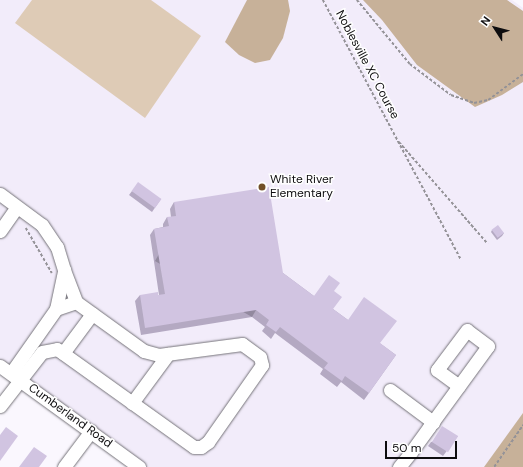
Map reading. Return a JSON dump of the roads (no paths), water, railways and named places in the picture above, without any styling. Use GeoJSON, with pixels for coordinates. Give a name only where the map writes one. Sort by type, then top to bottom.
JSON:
{"type":"FeatureCollection","features":[{"type":"Feature","properties":{"kind":"street"},"geometry":{"type":"LineString","coordinates":[[0,194],[42,224],[57,247],[76,302],[144,351],[159,355],[242,344],[260,357],[262,365],[208,442],[201,447],[194,447],[60,351],[39,332]]}},
{"type":"Feature","properties":{"kind":"street"},"geometry":{"type":"LineString","coordinates":[[0,231],[17,206]]}},
{"type":"Feature","properties":{"kind":"street"},"geometry":{"type":"LineString","coordinates":[[0,406],[10,373],[56,309],[64,270]]}},
{"type":"Feature","properties":{"kind":"street"},"geometry":{"type":"LineString","coordinates":[[56,309],[76,302]]}},
{"type":"Feature","properties":{"kind":"street"},"geometry":{"type":"LineString","coordinates":[[10,373],[42,352],[60,351],[92,314]]}},
{"type":"Feature","properties":{"kind":"street"},"geometry":{"type":"LineString","coordinates":[[132,403],[168,354]]}},
{"type":"Feature","properties":{"kind":"street","name":"Cumberland Road"},"geometry":{"type":"LineString","coordinates":[[10,373],[139,467]]}},
{"type":"Feature","properties":{"kind":"street"},"geometry":{"type":"LineString","coordinates":[[399,467],[459,386]]}},
{"type":"Feature","properties":{"kind":"street"},"geometry":{"type":"LineString","coordinates":[[390,390],[433,422]]}},
{"type":"Feature","properties":{"kind":"street"},"geometry":{"type":"LineString","coordinates":[[64,467],[91,431]]}},
{"type":"Feature","properties":{"kind":"place","name":"White River Elementary"},"geometry":{"type":"Point","coordinates":[262,187]}}]}
